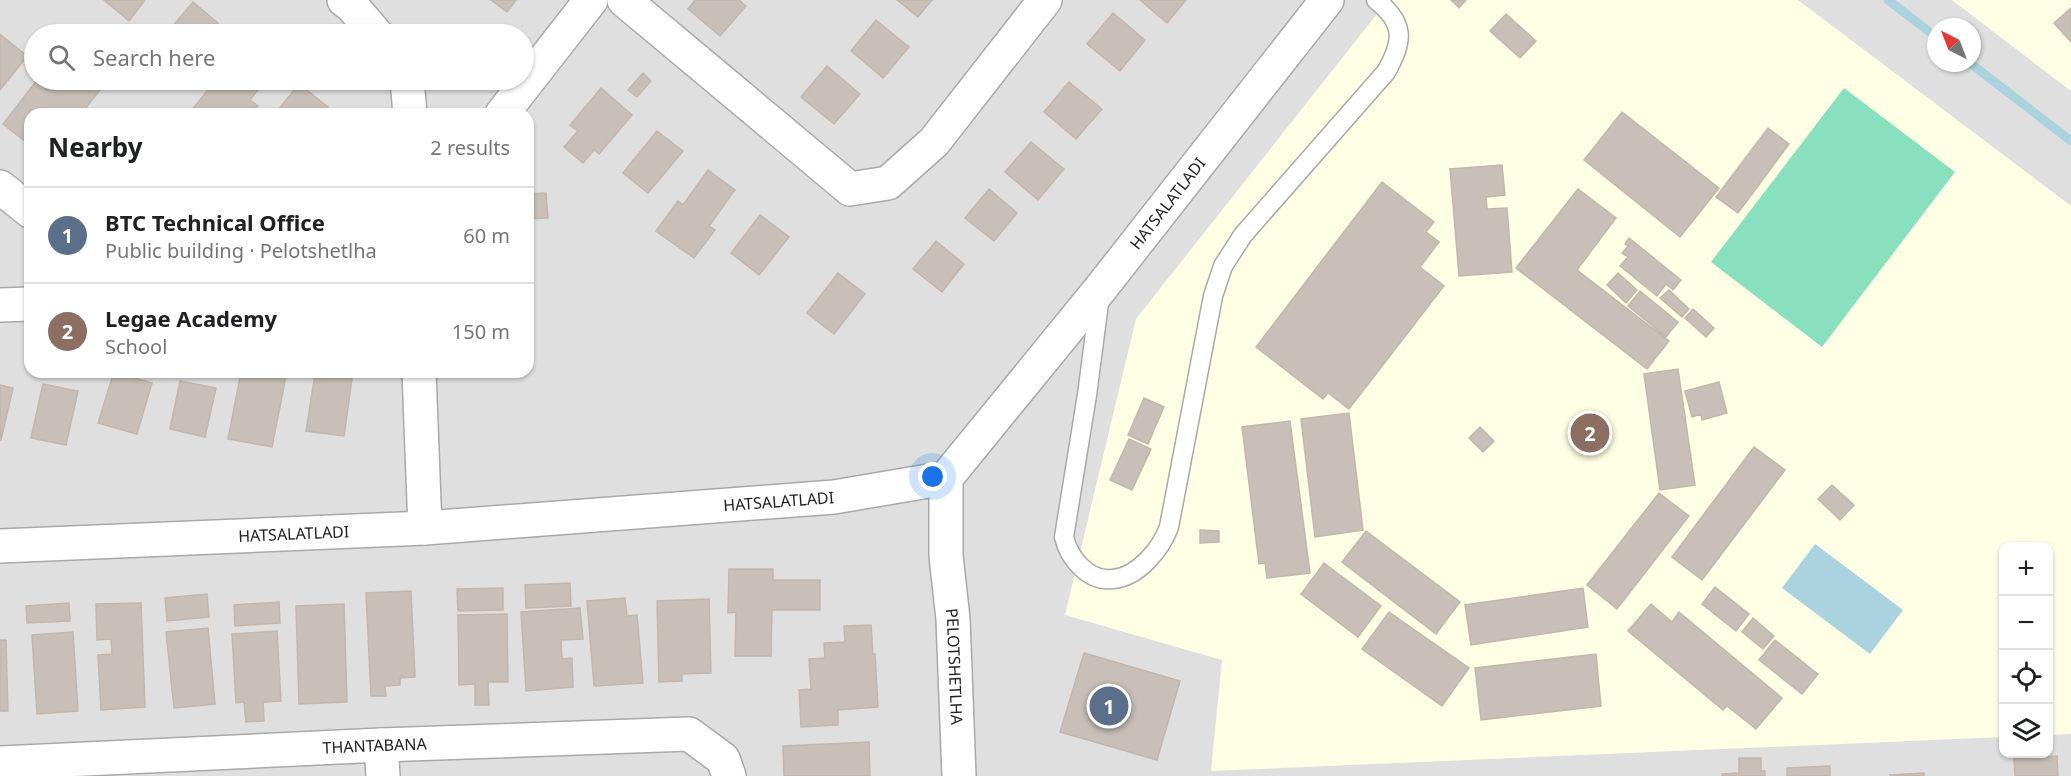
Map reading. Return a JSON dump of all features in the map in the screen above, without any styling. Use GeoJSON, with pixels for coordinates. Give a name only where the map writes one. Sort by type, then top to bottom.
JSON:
{"type":"FeatureCollection","features":[{"type":"Feature","properties":{"kind":"street"},"geometry":{"type":"LineString","coordinates":[[344,0],[367,24]]}},
{"type":"Feature","properties":{"kind":"street"},"geometry":{"type":"LineString","coordinates":[[534,73],[591,0]]}},
{"type":"Feature","properties":{"kind":"street"},"geometry":{"type":"LineString","coordinates":[[624,0],[850,189],[888,183],[934,142],[1045,0]]}},
{"type":"Feature","properties":{"kind":"street","name":"HATSALATLADI"},"geometry":{"type":"LineString","coordinates":[[0,546],[425,528],[834,497],[946,478],[1101,288],[1327,0]]}},
{"type":"Feature","properties":{"kind":"street"},"geometry":{"type":"LineString","coordinates":[[407,90],[409,108]]}},
{"type":"Feature","properties":{"kind":"street"},"geometry":{"type":"LineString","coordinates":[[507,108],[521,90]]}},
{"type":"Feature","properties":{"kind":"street"},"geometry":{"type":"LineString","coordinates":[[0,187],[24,206]]}},
{"type":"Feature","properties":{"kind":"street"},"geometry":{"type":"LineString","coordinates":[[0,305],[24,304]]}},
{"type":"Feature","properties":{"kind":"street"},"geometry":{"type":"LineString","coordinates":[[419,378],[425,528]]}},
{"type":"Feature","properties":{"kind":"street","name":"PELOTSHETLHA"},"geometry":{"type":"LineString","coordinates":[[946,478],[946,556],[953,619],[959,776]]}},
{"type":"Feature","properties":{"kind":"street","name":"THANTABANA"},"geometry":{"type":"LineString","coordinates":[[0,763],[40,768],[382,760],[689,734],[723,759],[729,776]]}},
{"type":"Feature","properties":{"kind":"lane"},"geometry":{"type":"LineString","coordinates":[[1101,288],[1087,395],[1064,537],[1066,548],[1072,558],[1086,571],[1097,577],[1113,579],[1132,572],[1152,556],[1164,541],[1213,296],[1223,266],[1243,235],[1386,72],[1396,54],[1399,38],[1396,21],[1389,11],[1376,0]]}},
{"type":"Feature","properties":{"kind":"shaded area"},"geometry":{"type":"Polygon","coordinates":[[[0,0],[2071,0],[2071,776],[0,776],[0,0]]]}},
{"type":"Feature","properties":{"kind":"shaded area"},"geometry":{"type":"Polygon","coordinates":[[[1388,0],[1798,0],[2071,206],[2071,734],[2053,735],[2053,542],[1999,542],[1999,737],[1211,771],[1222,660],[1065,615],[1136,319],[1388,0]]]}},
{"type":"Feature","properties":{"kind":"shaded area"},"geometry":{"type":"Polygon","coordinates":[[[1952,0],[2071,0],[2071,91],[1981,22],[1981,18],[1976,18],[1952,0]]]}},
{"type":"Feature","properties":{"kind":"green space"},"geometry":{"type":"Polygon","coordinates":[[[1844,88],[1955,172],[1822,347],[1711,262],[1844,88]]]}},
{"type":"Feature","properties":{"kind":"water"},"geometry":{"type":"Polygon","coordinates":[[[1815,544],[1903,610],[1870,654],[1782,588],[1815,544]]]}},
{"type":"Feature","properties":{"kind":"building"},"geometry":{"type":"Polygon","coordinates":[[[104,0],[145,0],[129,21],[104,0]]]}},
{"type":"Feature","properties":{"kind":"building"},"geometry":{"type":"Polygon","coordinates":[[[491,0],[516,0],[507,12],[491,0]]]}},
{"type":"Feature","properties":{"kind":"building"},"geometry":{"type":"Polygon","coordinates":[[[695,0],[739,0],[746,6],[720,36],[688,9],[695,0]]]}},
{"type":"Feature","properties":{"kind":"building"},"geometry":{"type":"Polygon","coordinates":[[[897,0],[932,0],[918,17],[897,0]]]}},
{"type":"Feature","properties":{"kind":"building"},"geometry":{"type":"Polygon","coordinates":[[[1140,0],[1186,0],[1167,23],[1140,0]]]}},
{"type":"Feature","properties":{"kind":"building"},"geometry":{"type":"Polygon","coordinates":[[[1451,0],[1466,0],[1459,8],[1451,0]]]}},
{"type":"Feature","properties":{"kind":"building"},"geometry":{"type":"Polygon","coordinates":[[[193,2],[218,23],[217,24],[174,24],[193,2]]]}},
{"type":"Feature","properties":{"kind":"building"},"geometry":{"type":"Polygon","coordinates":[[[2071,8],[2071,42],[2054,23],[2071,8]]]}},
{"type":"Feature","properties":{"kind":"building"},"geometry":{"type":"Polygon","coordinates":[[[1113,13],[1145,40],[1120,71],[1087,44],[1113,13]]]}},
{"type":"Feature","properties":{"kind":"building"},"geometry":{"type":"Polygon","coordinates":[[[1506,14],[1536,41],[1520,58],[1490,31],[1506,14]]]}},
{"type":"Feature","properties":{"kind":"building"},"geometry":{"type":"Polygon","coordinates":[[[876,20],[909,47],[883,78],[851,51],[876,20]]]}},
{"type":"Feature","properties":{"kind":"building"},"geometry":{"type":"Polygon","coordinates":[[[0,34],[24,54],[24,60],[0,90],[0,34]]]}},
{"type":"Feature","properties":{"kind":"building"},"geometry":{"type":"Polygon","coordinates":[[[827,66],[860,94],[834,124],[801,97],[827,66]]]}},
{"type":"Feature","properties":{"kind":"building"},"geometry":{"type":"Polygon","coordinates":[[[643,73],[651,81],[637,97],[628,90],[643,73]]]}},
{"type":"Feature","properties":{"kind":"building"},"geometry":{"type":"Polygon","coordinates":[[[1069,82],[1102,109],[1076,139],[1044,112],[1069,82]]]}},
{"type":"Feature","properties":{"kind":"building"},"geometry":{"type":"Polygon","coordinates":[[[601,88],[632,115],[599,154],[594,150],[583,163],[564,147],[578,131],[570,125],[601,88]]]}},
{"type":"Feature","properties":{"kind":"building"},"geometry":{"type":"Polygon","coordinates":[[[29,90],[100,90],[86,108],[24,108],[24,140],[3,124],[29,90]]]}},
{"type":"Feature","properties":{"kind":"building"},"geometry":{"type":"Polygon","coordinates":[[[208,90],[258,90],[250,100],[258,106],[256,108],[193,108],[208,90]]]}},
{"type":"Feature","properties":{"kind":"building"},"geometry":{"type":"Polygon","coordinates":[[[294,90],[307,90],[328,107],[327,108],[280,108],[294,90]]]}},
{"type":"Feature","properties":{"kind":"building"},"geometry":{"type":"Polygon","coordinates":[[[1622,112],[1719,188],[1680,237],[1584,160],[1622,112]]]}},
{"type":"Feature","properties":{"kind":"building"},"geometry":{"type":"Polygon","coordinates":[[[1768,128],[1789,144],[1738,213],[1716,197],[1768,128]]]}},
{"type":"Feature","properties":{"kind":"building"},"geometry":{"type":"Polygon","coordinates":[[[657,131],[683,151],[648,193],[623,173],[657,131]]]}},
{"type":"Feature","properties":{"kind":"building"},"geometry":{"type":"Polygon","coordinates":[[[1031,142],[1064,169],[1038,200],[1005,172],[1031,142]]]}},
{"type":"Feature","properties":{"kind":"building"},"geometry":{"type":"Polygon","coordinates":[[[1502,165],[1505,195],[1486,197],[1487,209],[1507,208],[1512,272],[1459,276],[1450,169],[1502,165]]]}},
{"type":"Feature","properties":{"kind":"building"},"geometry":{"type":"Polygon","coordinates":[[[708,170],[735,190],[709,226],[715,230],[694,258],[656,231],[678,201],[683,205],[708,170]]]}},
{"type":"Feature","properties":{"kind":"building"},"geometry":{"type":"Polygon","coordinates":[[[1382,182],[1434,222],[1426,232],[1439,242],[1420,267],[1444,286],[1349,409],[1328,393],[1323,399],[1256,347],[1382,182]]]}},
{"type":"Feature","properties":{"kind":"building"},"geometry":{"type":"Polygon","coordinates":[[[989,189],[1017,213],[994,241],[965,218],[989,189]]]}},
{"type":"Feature","properties":{"kind":"building"},"geometry":{"type":"Polygon","coordinates":[[[1578,189],[1616,218],[1577,270],[1669,341],[1647,369],[1516,268],[1578,189]]]}},
{"type":"Feature","properties":{"kind":"building"},"geometry":{"type":"Polygon","coordinates":[[[546,193],[548,218],[534,219],[534,194],[546,193]]]}},
{"type":"Feature","properties":{"kind":"building"},"geometry":{"type":"Polygon","coordinates":[[[760,215],[789,237],[759,275],[731,253],[760,215]]]}},
{"type":"Feature","properties":{"kind":"building"},"geometry":{"type":"Polygon","coordinates":[[[1629,238],[1681,280],[1673,290],[1666,284],[1657,296],[1620,266],[1628,257],[1622,253],[1628,246],[1625,244],[1629,238]]]}},
{"type":"Feature","properties":{"kind":"building"},"geometry":{"type":"Polygon","coordinates":[[[936,241],[964,264],[942,292],[913,269],[936,241]]]}},
{"type":"Feature","properties":{"kind":"building"},"geometry":{"type":"Polygon","coordinates":[[[838,273],[865,294],[834,334],[807,313],[838,273]]]}},
{"type":"Feature","properties":{"kind":"building"},"geometry":{"type":"Polygon","coordinates":[[[1618,273],[1637,290],[1626,303],[1607,285],[1618,273]]]}},
{"type":"Feature","properties":{"kind":"building"},"geometry":{"type":"Polygon","coordinates":[[[1669,290],[1689,309],[1682,317],[1660,298],[1669,290]]]}},
{"type":"Feature","properties":{"kind":"building"},"geometry":{"type":"Polygon","coordinates":[[[1640,291],[1678,322],[1666,337],[1628,306],[1640,291]]]}},
{"type":"Feature","properties":{"kind":"building"},"geometry":{"type":"Polygon","coordinates":[[[1693,309],[1714,328],[1706,337],[1685,318],[1693,309]]]}},
{"type":"Feature","properties":{"kind":"building"},"geometry":{"type":"Polygon","coordinates":[[[1678,369],[1695,485],[1660,490],[1644,374],[1678,369]]]}},
{"type":"Feature","properties":{"kind":"building"},"geometry":{"type":"Polygon","coordinates":[[[112,378],[135,378],[152,383],[137,434],[98,423],[112,378]]]}},
{"type":"Feature","properties":{"kind":"building"},"geometry":{"type":"Polygon","coordinates":[[[240,378],[286,378],[272,447],[228,439],[240,378]]]}},
{"type":"Feature","properties":{"kind":"building"},"geometry":{"type":"Polygon","coordinates":[[[314,378],[352,379],[344,436],[306,431],[314,378]]]}},
{"type":"Feature","properties":{"kind":"building"},"geometry":{"type":"Polygon","coordinates":[[[180,381],[216,388],[205,437],[170,429],[180,381]]]}},
{"type":"Feature","properties":{"kind":"building"},"geometry":{"type":"Polygon","coordinates":[[[1719,382],[1727,413],[1702,420],[1701,414],[1692,417],[1685,391],[1719,382]]]}},
{"type":"Feature","properties":{"kind":"building"},"geometry":{"type":"Polygon","coordinates":[[[43,384],[78,391],[66,445],[31,438],[43,384]]]}},
{"type":"Feature","properties":{"kind":"building"},"geometry":{"type":"Polygon","coordinates":[[[0,385],[13,388],[1,440],[0,440],[0,385]]]}},
{"type":"Feature","properties":{"kind":"building"},"geometry":{"type":"Polygon","coordinates":[[[1144,398],[1164,407],[1148,444],[1128,435],[1144,398]]]}},
{"type":"Feature","properties":{"kind":"building"},"geometry":{"type":"Polygon","coordinates":[[[1349,413],[1363,530],[1315,537],[1301,419],[1349,413]]]}},
{"type":"Feature","properties":{"kind":"building"},"geometry":{"type":"Polygon","coordinates":[[[1290,421],[1310,573],[1267,578],[1265,563],[1259,564],[1242,427],[1290,421]]]}},
{"type":"Feature","properties":{"kind":"building"},"geometry":{"type":"Polygon","coordinates":[[[1480,427],[1494,441],[1483,452],[1469,438],[1480,427]]]}},
{"type":"Feature","properties":{"kind":"building"},"geometry":{"type":"Polygon","coordinates":[[[1129,439],[1151,449],[1132,490],[1110,480],[1129,439]]]}},
{"type":"Feature","properties":{"kind":"building"},"geometry":{"type":"Polygon","coordinates":[[[1754,447],[1785,470],[1702,580],[1672,557],[1754,447]]]}},
{"type":"Feature","properties":{"kind":"building"},"geometry":{"type":"Polygon","coordinates":[[[1832,485],[1854,505],[1840,520],[1818,499],[1832,485]]]}},
{"type":"Feature","properties":{"kind":"building"},"geometry":{"type":"Polygon","coordinates":[[[1659,493],[1689,516],[1617,609],[1587,585],[1659,493]]]}},
{"type":"Feature","properties":{"kind":"building"},"geometry":{"type":"Polygon","coordinates":[[[1200,530],[1219,531],[1219,542],[1200,543],[1200,530]]]}},
{"type":"Feature","properties":{"kind":"building"},"geometry":{"type":"Polygon","coordinates":[[[1366,531],[1460,602],[1436,634],[1342,562],[1366,531]]]}},
{"type":"Feature","properties":{"kind":"building"},"geometry":{"type":"Polygon","coordinates":[[[1324,563],[1381,606],[1358,637],[1301,594],[1324,563]]]}},
{"type":"Feature","properties":{"kind":"building"},"geometry":{"type":"Polygon","coordinates":[[[729,569],[773,569],[773,580],[820,580],[820,610],[772,610],[771,656],[735,656],[736,612],[728,613],[729,569]]]}},
{"type":"Feature","properties":{"kind":"building"},"geometry":{"type":"Polygon","coordinates":[[[570,583],[571,606],[526,608],[525,585],[570,583]]]}},
{"type":"Feature","properties":{"kind":"building"},"geometry":{"type":"Polygon","coordinates":[[[1715,587],[1749,614],[1736,631],[1702,604],[1715,587]]]}},
{"type":"Feature","properties":{"kind":"building"},"geometry":{"type":"Polygon","coordinates":[[[503,588],[503,610],[458,611],[457,589],[503,588]]]}},
{"type":"Feature","properties":{"kind":"building"},"geometry":{"type":"Polygon","coordinates":[[[1583,588],[1588,627],[1471,645],[1465,605],[1583,588]]]}},
{"type":"Feature","properties":{"kind":"building"},"geometry":{"type":"Polygon","coordinates":[[[411,591],[415,677],[400,678],[400,685],[385,686],[386,696],[371,696],[366,593],[411,591]]]}},
{"type":"Feature","properties":{"kind":"building"},"geometry":{"type":"Polygon","coordinates":[[[207,594],[209,617],[167,621],[165,598],[207,594]]]}},
{"type":"Feature","properties":{"kind":"building"},"geometry":{"type":"Polygon","coordinates":[[[625,598],[627,616],[637,615],[643,683],[594,686],[587,601],[625,598]]]}},
{"type":"Feature","properties":{"kind":"building"},"geometry":{"type":"Polygon","coordinates":[[[709,599],[711,673],[682,674],[682,681],[659,682],[657,601],[709,599]]]}},
{"type":"Feature","properties":{"kind":"building"},"geometry":{"type":"Polygon","coordinates":[[[279,602],[280,623],[235,626],[234,605],[279,602]]]}},
{"type":"Feature","properties":{"kind":"building"},"geometry":{"type":"Polygon","coordinates":[[[69,603],[70,621],[27,623],[26,606],[69,603]]]}},
{"type":"Feature","properties":{"kind":"building"},"geometry":{"type":"Polygon","coordinates":[[[141,603],[145,707],[101,710],[98,655],[112,654],[111,639],[97,640],[96,604],[141,603]]]}},
{"type":"Feature","properties":{"kind":"building"},"geometry":{"type":"Polygon","coordinates":[[[344,604],[347,702],[299,704],[296,606],[344,604]]]}},
{"type":"Feature","properties":{"kind":"building"},"geometry":{"type":"Polygon","coordinates":[[[1651,604],[1672,622],[1679,612],[1782,698],[1756,729],[1727,706],[1723,710],[1628,631],[1651,604]]]}},
{"type":"Feature","properties":{"kind":"building"},"geometry":{"type":"Polygon","coordinates":[[[580,608],[583,639],[561,640],[562,659],[572,658],[573,687],[526,691],[521,612],[580,608]]]}},
{"type":"Feature","properties":{"kind":"building"},"geometry":{"type":"Polygon","coordinates":[[[1389,612],[1469,668],[1442,706],[1362,649],[1389,612]]]}},
{"type":"Feature","properties":{"kind":"building"},"geometry":{"type":"Polygon","coordinates":[[[507,614],[508,682],[488,682],[489,705],[475,705],[475,684],[459,685],[458,615],[507,614]]]}},
{"type":"Feature","properties":{"kind":"building"},"geometry":{"type":"Polygon","coordinates":[[[1753,618],[1774,636],[1763,649],[1742,632],[1753,618]]]}},
{"type":"Feature","properties":{"kind":"building"},"geometry":{"type":"Polygon","coordinates":[[[871,625],[878,707],[838,710],[838,725],[801,727],[799,690],[811,689],[809,659],[825,658],[824,643],[845,642],[844,626],[871,625]]]}},
{"type":"Feature","properties":{"kind":"building"},"geometry":{"type":"Polygon","coordinates":[[[208,628],[215,704],[174,708],[166,632],[208,628]]]}},
{"type":"Feature","properties":{"kind":"building"},"geometry":{"type":"Polygon","coordinates":[[[277,631],[281,701],[263,702],[264,721],[246,722],[244,702],[236,703],[232,634],[277,631]]]}},
{"type":"Feature","properties":{"kind":"building"},"geometry":{"type":"Polygon","coordinates":[[[73,632],[78,711],[37,714],[32,635],[73,632]]]}},
{"type":"Feature","properties":{"kind":"building"},"geometry":{"type":"Polygon","coordinates":[[[0,640],[6,640],[8,711],[0,711],[0,640]]]}},
{"type":"Feature","properties":{"kind":"building"},"geometry":{"type":"Polygon","coordinates":[[[1775,640],[1818,674],[1802,694],[1759,660],[1775,640]]]}},
{"type":"Feature","properties":{"kind":"building"},"geometry":{"type":"Polygon","coordinates":[[[1084,653],[1180,681],[1157,760],[1060,732],[1084,653]]]}},
{"type":"Feature","properties":{"kind":"building"},"geometry":{"type":"Polygon","coordinates":[[[1596,654],[1601,706],[1481,720],[1475,668],[1596,654]]]}},
{"type":"Feature","properties":{"kind":"building"},"geometry":{"type":"Polygon","coordinates":[[[869,742],[870,776],[784,776],[783,746],[869,742]]]}},
{"type":"Feature","properties":{"kind":"building"},"geometry":{"type":"Polygon","coordinates":[[[2057,756],[2058,776],[2015,776],[2014,759],[2057,756]]]}},
{"type":"Feature","properties":{"kind":"building"},"geometry":{"type":"Polygon","coordinates":[[[1739,758],[1761,758],[1761,771],[1765,771],[1765,776],[1722,776],[1722,774],[1739,773],[1739,758]]]}},
{"type":"Feature","properties":{"kind":"building"},"geometry":{"type":"Polygon","coordinates":[[[1830,766],[1830,776],[1787,776],[1787,768],[1830,766]]]}},
{"type":"Feature","properties":{"kind":"building"},"geometry":{"type":"Polygon","coordinates":[[[1924,773],[1924,776],[1889,775],[1924,773]]]}},
{"type":"Feature","properties":{"kind":"waterway"},"geometry":{"type":"LineString","coordinates":[[1888,0],[1927,30]]}},
{"type":"Feature","properties":{"kind":"waterway"},"geometry":{"type":"LineString","coordinates":[[1981,71],[2071,141]]}},
{"type":"Feature","properties":{"kind":"place","name":"Legae Academy"},"geometry":{"type":"Point","coordinates":[1590,433]}},
{"type":"Feature","properties":{"kind":"place","name":"BTC Technical Office"},"geometry":{"type":"Point","coordinates":[1109,706]}}]}
